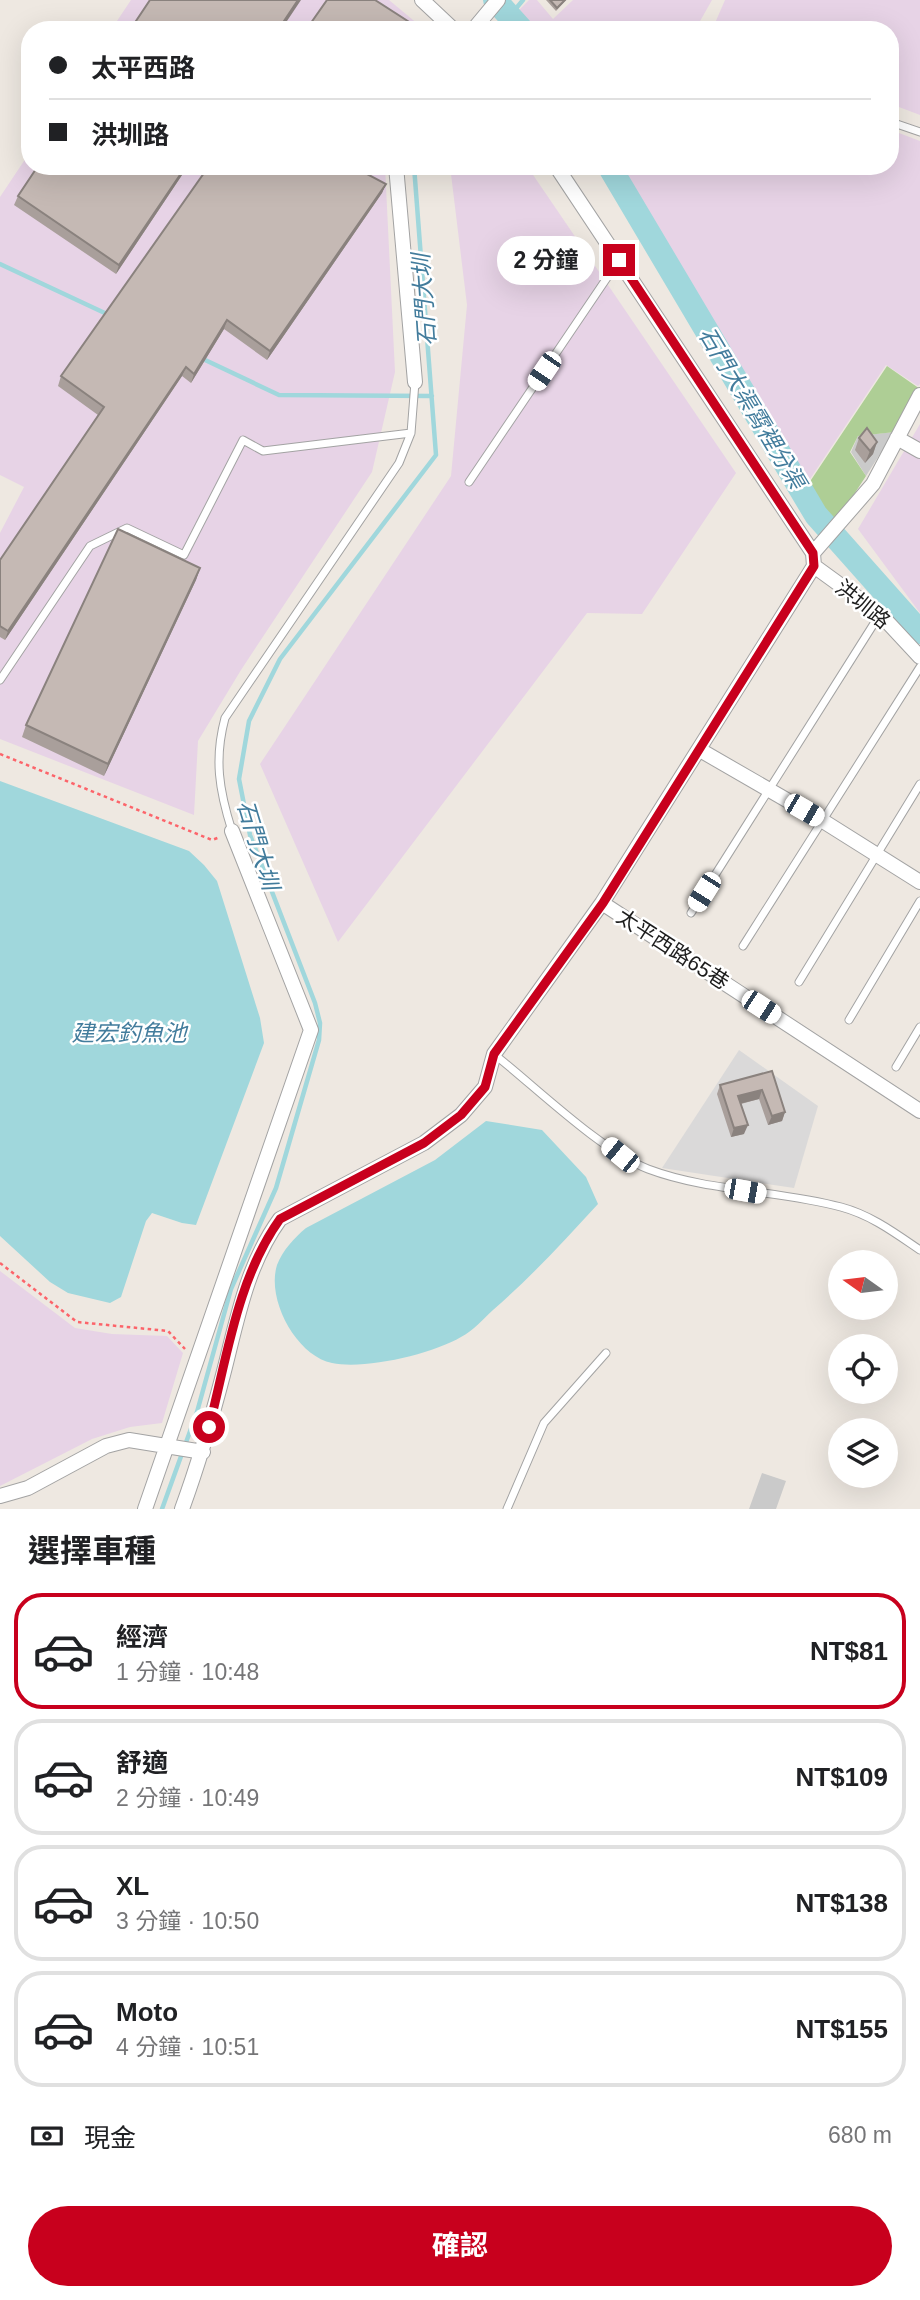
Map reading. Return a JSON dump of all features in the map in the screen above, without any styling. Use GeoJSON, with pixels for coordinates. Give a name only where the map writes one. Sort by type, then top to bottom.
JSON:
{"type":"FeatureCollection","features":[{"type":"Feature","properties":{"kind":"street"},"geometry":{"type":"LineString","coordinates":[[422,0],[444,21]]}},
{"type":"Feature","properties":{"kind":"street"},"geometry":{"type":"LineString","coordinates":[[480,21],[498,0]]}},
{"type":"Feature","properties":{"kind":"street"},"geometry":{"type":"LineString","coordinates":[[397,175],[415,382]]}},
{"type":"Feature","properties":{"kind":"street","name":"洪圳路"},"geometry":{"type":"LineString","coordinates":[[562,175],[813,559],[880,614],[920,657]]}},
{"type":"Feature","properties":{"kind":"street"},"geometry":{"type":"LineString","coordinates":[[182,1509],[246,1283],[265,1240],[280,1219],[424,1143],[461,1115],[485,1087],[494,1054],[603,903],[700,750],[825,540],[873,484],[920,395]]}},
{"type":"Feature","properties":{"kind":"street"},"geometry":{"type":"LineString","coordinates":[[897,438],[920,451]]}},
{"type":"Feature","properties":{"kind":"street"},"geometry":{"type":"LineString","coordinates":[[700,750],[823,821],[920,883]]}},
{"type":"Feature","properties":{"kind":"street"},"geometry":{"type":"LineString","coordinates":[[145,1509],[171,1445],[311,1030],[232,831]]}},
{"type":"Feature","properties":{"kind":"street","name":"太平西路65巷"},"geometry":{"type":"LineString","coordinates":[[603,903],[920,1111]]}},
{"type":"Feature","properties":{"kind":"street"},"geometry":{"type":"LineString","coordinates":[[0,1496],[28,1488],[106,1446],[130,1440],[198,1450]]}},
{"type":"Feature","properties":{"kind":"lane"},"geometry":{"type":"LineString","coordinates":[[899,125],[920,132]]}},
{"type":"Feature","properties":{"kind":"lane"},"geometry":{"type":"LineString","coordinates":[[469,482],[619,260]]}},
{"type":"Feature","properties":{"kind":"lane"},"geometry":{"type":"LineString","coordinates":[[232,831],[220,793],[216,765],[225,718],[398,463],[411,433],[415,382]]}},
{"type":"Feature","properties":{"kind":"lane"},"geometry":{"type":"LineString","coordinates":[[0,680],[90,547],[127,528],[184,555],[243,440],[263,451],[411,433]]}},
{"type":"Feature","properties":{"kind":"lane"},"geometry":{"type":"LineString","coordinates":[[691,913],[767,788],[880,614]]}},
{"type":"Feature","properties":{"kind":"lane"},"geometry":{"type":"LineString","coordinates":[[743,946],[920,667]]}},
{"type":"Feature","properties":{"kind":"lane"},"geometry":{"type":"LineString","coordinates":[[799,982],[920,784]]}},
{"type":"Feature","properties":{"kind":"lane"},"geometry":{"type":"LineString","coordinates":[[849,1020],[920,901]]}},
{"type":"Feature","properties":{"kind":"lane"},"geometry":{"type":"LineString","coordinates":[[896,1067],[920,1027]]}},
{"type":"Feature","properties":{"kind":"lane"},"geometry":{"type":"LineString","coordinates":[[494,1054],[620,1155],[639,1164],[691,1181],[840,1207],[886,1227],[920,1250]]}},
{"type":"Feature","properties":{"kind":"lane"},"geometry":{"type":"LineString","coordinates":[[507,1509],[544,1423],[606,1353]]}},
{"type":"Feature","properties":{"kind":"path"},"geometry":{"type":"LineString","coordinates":[[0,754],[212,840],[232,831]]}},
{"type":"Feature","properties":{"kind":"path"},"geometry":{"type":"LineString","coordinates":[[0,1263],[77,1322],[168,1331],[189,1353]]}},
{"type":"Feature","properties":{"kind":"shaded area"},"geometry":{"type":"Polygon","coordinates":[[[131,0],[389,0],[414,21],[117,21],[131,0]]]}},
{"type":"Feature","properties":{"kind":"shaded area"},"geometry":{"type":"Polygon","coordinates":[[[529,0],[537,0],[553,19],[573,0],[712,0],[700,21],[519,21],[514,15],[529,0]]]}},
{"type":"Feature","properties":{"kind":"shaded area"},"geometry":{"type":"Polygon","coordinates":[[[725,0],[920,0],[920,115],[899,107],[899,21],[716,21],[725,0]]]}},
{"type":"Feature","properties":{"kind":"shaded area"},"geometry":{"type":"Polygon","coordinates":[[[899,133],[920,141],[920,384],[918,386],[886,365],[804,488],[624,175],[899,175],[899,133]]]}},
{"type":"Feature","properties":{"kind":"shaded area"},"geometry":{"type":"Polygon","coordinates":[[[21,166],[21,175],[385,175],[395,372],[372,472],[241,670],[198,741],[194,815],[0,739],[0,533],[24,487],[0,475],[0,197],[21,166]]]}},
{"type":"Feature","properties":{"kind":"shaded area"},"geometry":{"type":"Polygon","coordinates":[[[451,175],[533,175],[736,473],[642,614],[587,613],[338,942],[260,764],[451,476],[467,305],[451,175]]]}},
{"type":"Feature","properties":{"kind":"shaded area"},"geometry":{"type":"Polygon","coordinates":[[[920,424],[920,613],[858,529],[920,424]]]}},
{"type":"Feature","properties":{"kind":"shaded area"},"geometry":{"type":"Polygon","coordinates":[[[894,432],[866,476],[851,452],[858,436],[894,432]]]}},
{"type":"Feature","properties":{"kind":"shaded area"},"geometry":{"type":"Polygon","coordinates":[[[739,1050],[818,1106],[794,1188],[662,1168],[739,1050]]]}},
{"type":"Feature","properties":{"kind":"shaded area"},"geometry":{"type":"Polygon","coordinates":[[[0,1271],[75,1328],[112,1334],[167,1336],[183,1353],[162,1423],[130,1427],[92,1439],[0,1486],[0,1271]]]}},
{"type":"Feature","properties":{"kind":"shaded area"},"geometry":{"type":"Polygon","coordinates":[[[762,1473],[786,1481],[776,1509],[749,1509],[762,1473]]]}},
{"type":"Feature","properties":{"kind":"green space"},"geometry":{"type":"Polygon","coordinates":[[[887,366],[920,389],[895,432],[858,436],[850,452],[866,476],[832,528],[805,489],[887,366]]]}},
{"type":"Feature","properties":{"kind":"water","name":"建宏釣魚池"},"geometry":{"type":"Polygon","coordinates":[[[0,781],[189,851],[217,881],[260,1018],[264,1043],[196,1225],[152,1213],[146,1221],[121,1297],[110,1303],[68,1293],[50,1282],[0,1236],[0,781]]]}},
{"type":"Feature","properties":{"kind":"water"},"geometry":{"type":"Polygon","coordinates":[[[486,1121],[542,1130],[586,1177],[598,1204],[507,1297],[470,1332],[461,1337],[416,1355],[362,1364],[332,1363],[307,1350],[287,1324],[276,1294],[277,1265],[289,1245],[306,1228],[435,1160],[486,1121]]]}},
{"type":"Feature","properties":{"kind":"building"},"geometry":{"type":"Polygon","coordinates":[[[150,0],[298,0],[284,21],[136,21],[150,0]]]}},
{"type":"Feature","properties":{"kind":"building"},"geometry":{"type":"Polygon","coordinates":[[[327,0],[375,0],[408,21],[312,21],[327,0]]]}},
{"type":"Feature","properties":{"kind":"building"},"geometry":{"type":"Polygon","coordinates":[[[550,0],[565,0],[557,8],[550,0]]]}},
{"type":"Feature","properties":{"kind":"building"},"geometry":{"type":"Polygon","coordinates":[[[32,175],[180,175],[119,265],[18,196],[32,175]]]}},
{"type":"Feature","properties":{"kind":"building"},"geometry":{"type":"Polygon","coordinates":[[[203,175],[369,175],[386,184],[270,351],[227,320],[194,374],[186,367],[8,631],[0,626],[0,560],[104,407],[61,376],[203,175]]]}},
{"type":"Feature","properties":{"kind":"building"},"geometry":{"type":"Polygon","coordinates":[[[867,428],[877,442],[870,451],[859,438],[867,428]]]}},
{"type":"Feature","properties":{"kind":"building"},"geometry":{"type":"Polygon","coordinates":[[[118,529],[200,568],[108,764],[26,725],[118,529]]]}},
{"type":"Feature","properties":{"kind":"building"},"geometry":{"type":"Polygon","coordinates":[[[772,1071],[785,1112],[772,1116],[762,1090],[738,1096],[748,1125],[734,1128],[720,1085],[772,1071]]]}},
{"type":"Feature","properties":{"kind":"waterway","name":"石門大圳"},"geometry":{"type":"LineString","coordinates":[[495,0],[514,21]]}},
{"type":"Feature","properties":{"kind":"waterway","name":"石門大圳"},"geometry":{"type":"LineString","coordinates":[[506,21],[523,0]]}},
{"type":"Feature","properties":{"kind":"waterway","name":"石門大圳"},"geometry":{"type":"LineString","coordinates":[[162,1509],[197,1412],[231,1289],[276,1188],[319,1040],[320,1023],[315,1003],[250,835],[239,779],[249,721],[280,659],[436,455],[415,175]]}},
{"type":"Feature","properties":{"kind":"waterway","name":"石門大渠霄裡分渠"},"geometry":{"type":"LineString","coordinates":[[614,175],[816,515],[920,632]]}},
{"type":"Feature","properties":{"kind":"waterway"},"geometry":{"type":"LineString","coordinates":[[0,264],[109,315]]}},
{"type":"Feature","properties":{"kind":"waterway"},"geometry":{"type":"LineString","coordinates":[[203,359],[279,395],[432,396]]}},
{"type":"Feature","properties":{"kind":"route"},"geometry":{"type":"LineString","coordinates":[[209,1427],[246,1283],[265,1240],[280,1219],[424,1143],[461,1115],[485,1087],[494,1054],[603,903],[814,566],[813,553],[619,260]]}}]}
